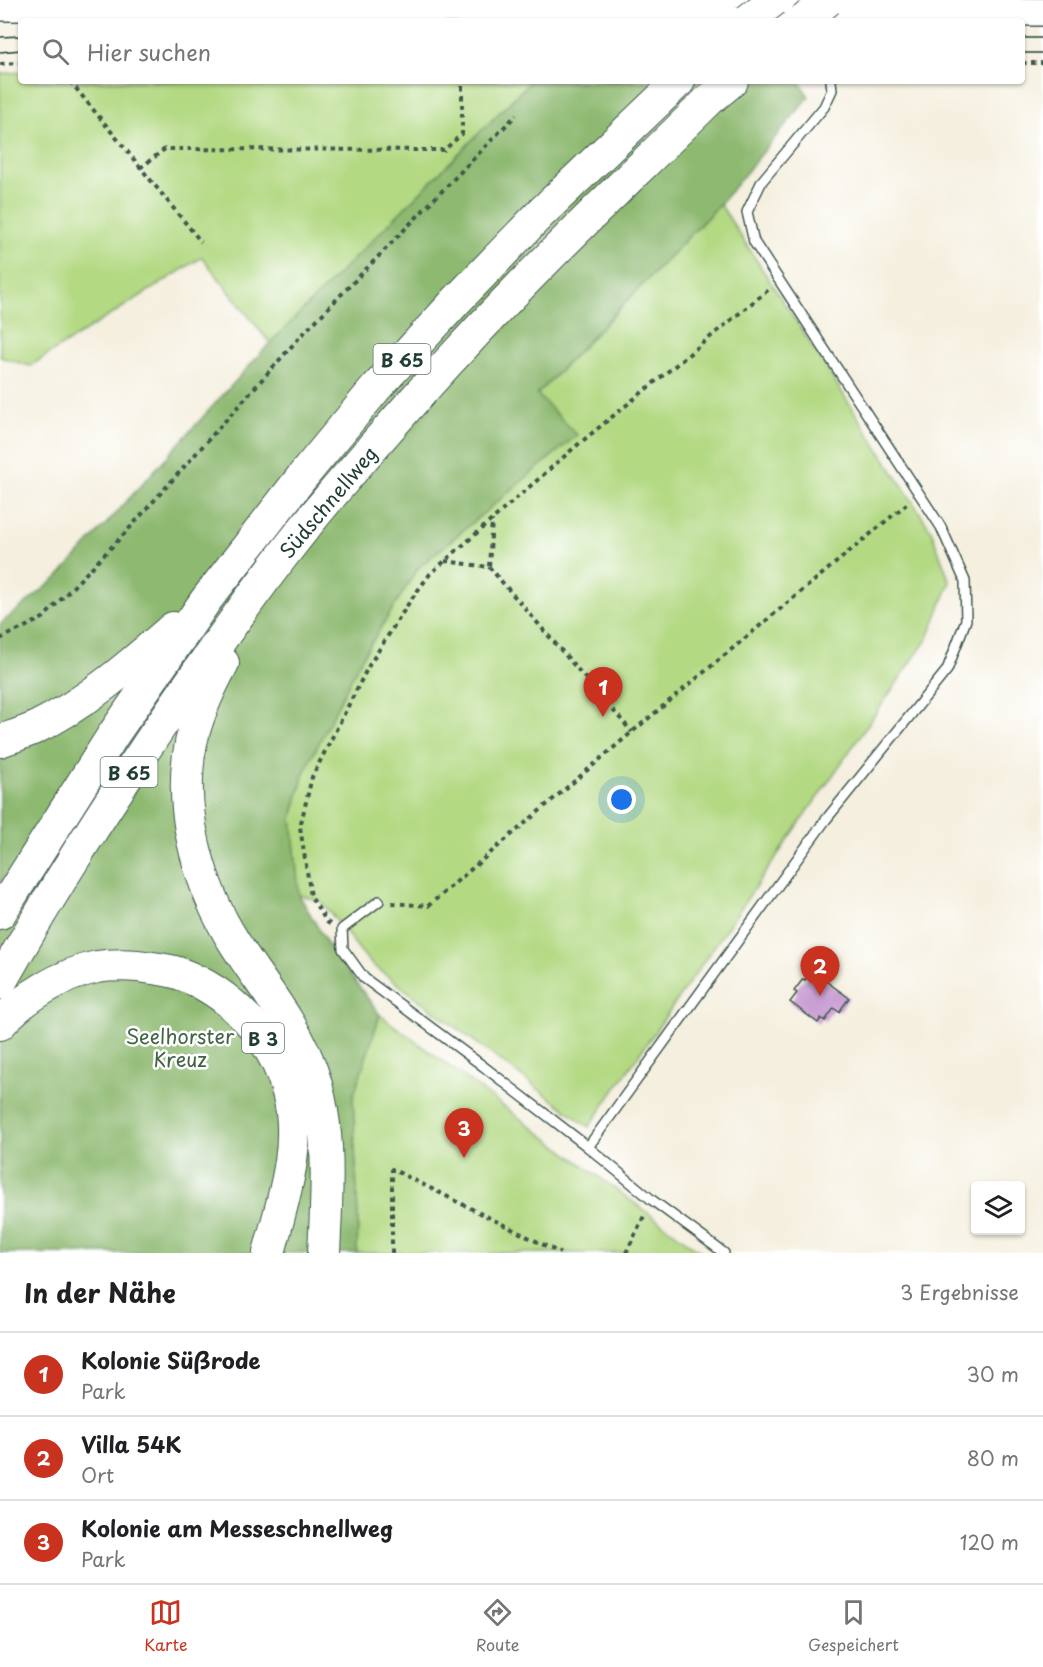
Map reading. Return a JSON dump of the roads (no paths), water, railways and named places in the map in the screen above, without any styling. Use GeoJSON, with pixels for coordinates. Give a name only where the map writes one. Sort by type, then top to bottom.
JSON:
{"type":"FeatureCollection","features":[{"type":"Feature","properties":{"kind":"highway"},"geometry":{"type":"LineString","coordinates":[[751,18],[774,0]]}},
{"type":"Feature","properties":{"kind":"highway"},"geometry":{"type":"LineString","coordinates":[[806,18],[828,0]]}},
{"type":"Feature","properties":{"kind":"highway","name":"Südschnellweg"},"geometry":{"type":"LineString","coordinates":[[0,913],[113,735],[206,600],[302,477],[375,389],[449,308],[541,213],[675,84]]}},
{"type":"Feature","properties":{"kind":"highway","name":"Südschnellweg"},"geometry":{"type":"LineString","coordinates":[[0,983],[37,918],[138,759],[212,651],[272,570],[339,486],[483,325],[569,237],[721,91]]}},
{"type":"Feature","properties":{"kind":"highway"},"geometry":{"type":"LineString","coordinates":[[272,570],[214,680],[200,712],[191,744],[186,780],[188,812],[204,879],[214,905],[229,933],[281,1012],[308,1060],[324,1123],[327,1164],[325,1239]]}},
{"type":"Feature","properties":{"kind":"highway"},"geometry":{"type":"LineString","coordinates":[[0,741],[34,728],[74,706],[112,680],[206,600]]}},
{"type":"Feature","properties":{"kind":"highway","name":"B 3"},"geometry":{"type":"LineString","coordinates":[[0,1024],[10,1013],[41,990],[65,978],[97,967],[125,965],[176,973],[202,984],[226,1000],[247,1018],[265,1041],[279,1065],[289,1093],[293,1124],[292,1149],[288,1180],[269,1253]]}},
{"type":"Feature","properties":{"kind":"highway"},"geometry":{"type":"LineString","coordinates":[[292,1149],[325,1239]]}},
{"type":"Feature","properties":{"kind":"main road"},"geometry":{"type":"LineString","coordinates":[[0,7],[1043,12]]}},
{"type":"Feature","properties":{"kind":"lane"},"geometry":{"type":"LineString","coordinates":[[588,1147],[824,822],[947,670],[966,620],[966,580],[941,527],[754,242],[747,212],[762,181],[824,107],[832,90],[831,84]]}},
{"type":"Feature","properties":{"kind":"lane"},"geometry":{"type":"LineString","coordinates":[[379,902],[342,930],[343,949],[364,978],[479,1063],[588,1147],[652,1200],[724,1253]]}},
{"type":"Feature","properties":{"kind":"tram line"},"geometry":{"type":"LineString","coordinates":[[0,37],[18,36]]}},
{"type":"Feature","properties":{"kind":"tram line"},"geometry":{"type":"LineString","coordinates":[[1025,38],[1043,38]]}},
{"type":"Feature","properties":{"kind":"tram line"},"geometry":{"type":"LineString","coordinates":[[0,52],[18,50]]}},
{"type":"Feature","properties":{"kind":"tram line"},"geometry":{"type":"LineString","coordinates":[[1025,53],[1043,53]]}},
{"type":"Feature","properties":{"kind":"place","name":"Kolonie Süßrode"},"geometry":{"type":"Point","coordinates":[603,717]}},
{"type":"Feature","properties":{"kind":"place","name":"Villa 54K"},"geometry":{"type":"Point","coordinates":[820,996]}},
{"type":"Feature","properties":{"kind":"place","name":"Kolonie am Messeschnellweg"},"geometry":{"type":"Point","coordinates":[464,1158]}},
{"type":"Feature","properties":{"kind":"park label","name":"Seelhorster Kreuz"},"geometry":{"type":"Point","coordinates":[180,1048]}}]}
